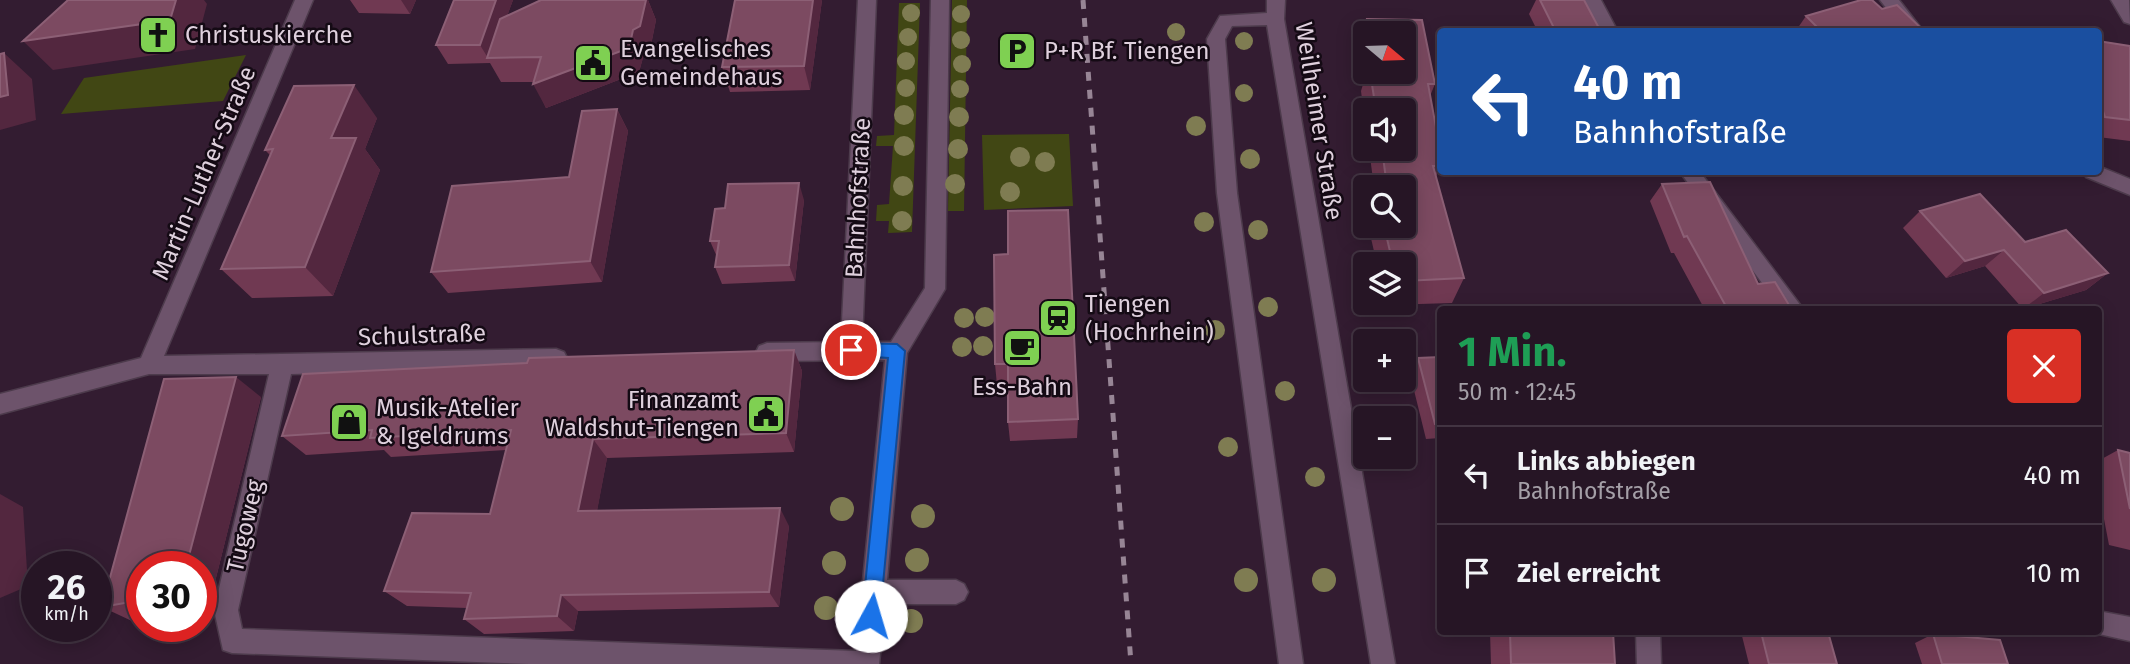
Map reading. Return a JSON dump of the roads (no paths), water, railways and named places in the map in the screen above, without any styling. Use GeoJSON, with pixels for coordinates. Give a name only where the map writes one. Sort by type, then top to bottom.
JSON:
{"type":"FeatureCollection","features":[{"type":"Feature","properties":{"kind":"street","name":"Martin-Luther-Straße"},"geometry":{"type":"LineString","coordinates":[[149,365],[304,0]]}},
{"type":"Feature","properties":{"kind":"street","name":"Bahnhofstraße"},"geometry":{"type":"LineString","coordinates":[[851,350],[867,0]]}},
{"type":"Feature","properties":{"kind":"street"},"geometry":{"type":"LineString","coordinates":[[867,664],[897,351],[935,289],[940,0]]}},
{"type":"Feature","properties":{"kind":"street"},"geometry":{"type":"LineString","coordinates":[[1592,0],[1607,28]]}},
{"type":"Feature","properties":{"kind":"street"},"geometry":{"type":"LineString","coordinates":[[1889,0],[1912,28]]}},
{"type":"Feature","properties":{"kind":"street"},"geometry":{"type":"LineString","coordinates":[[2120,0],[2130,18]]}},
{"type":"Feature","properties":{"kind":"street"},"geometry":{"type":"LineString","coordinates":[[1275,10],[1226,20],[1216,39],[1227,193],[1291,664]]}},
{"type":"Feature","properties":{"kind":"street","name":"Weilheimer Straße"},"geometry":{"type":"LineString","coordinates":[[1275,10],[1383,664]]}},
{"type":"Feature","properties":{"kind":"street"},"geometry":{"type":"LineString","coordinates":[[1692,175],[1791,306]]}},
{"type":"Feature","properties":{"kind":"street"},"geometry":{"type":"LineString","coordinates":[[2100,175],[2130,187]]}},
{"type":"Feature","properties":{"kind":"street"},"geometry":{"type":"LineString","coordinates":[[739,353],[897,351]]}},
{"type":"Feature","properties":{"kind":"street","name":"Schulstraße"},"geometry":{"type":"LineString","coordinates":[[0,404],[149,365],[282,365],[573,357]]}},
{"type":"Feature","properties":{"kind":"street","name":"Tugoweg"},"geometry":{"type":"LineString","coordinates":[[282,365],[226,610],[232,641],[867,664]]}},
{"type":"Feature","properties":{"kind":"street"},"geometry":{"type":"LineString","coordinates":[[873,592],[956,592]]}},
{"type":"Feature","properties":{"kind":"street"},"geometry":{"type":"LineString","coordinates":[[2102,624],[2130,629]]}},
{"type":"Feature","properties":{"kind":"street"},"geometry":{"type":"LineString","coordinates":[[1648,635],[1650,664]]}},
{"type":"Feature","properties":{"kind":"railway"},"geometry":{"type":"LineString","coordinates":[[1083,0],[1131,664]]}},
{"type":"Feature","properties":{"kind":"place","name":"Christuskierche"},"geometry":{"type":"Point","coordinates":[158,35]}},
{"type":"Feature","properties":{"kind":"place","name":"P+R Bf. Tiengen"},"geometry":{"type":"Point","coordinates":[1017,51]}},
{"type":"Feature","properties":{"kind":"place","name":"Evangelisches Gemeindehaus"},"geometry":{"type":"Point","coordinates":[593,63]}},
{"type":"Feature","properties":{"kind":"place","name":"Tiengen (Hochrhein)"},"geometry":{"type":"Point","coordinates":[1058,318]}},
{"type":"Feature","properties":{"kind":"place","name":"Ess-Bahn"},"geometry":{"type":"Point","coordinates":[1022,348]}},
{"type":"Feature","properties":{"kind":"place","name":"Finanzamt Waldshut-Tiengen"},"geometry":{"type":"Point","coordinates":[766,414]}},
{"type":"Feature","properties":{"kind":"place","name":"Musik-Atelier & Igeldrums"},"geometry":{"type":"Point","coordinates":[349,422]}}]}
